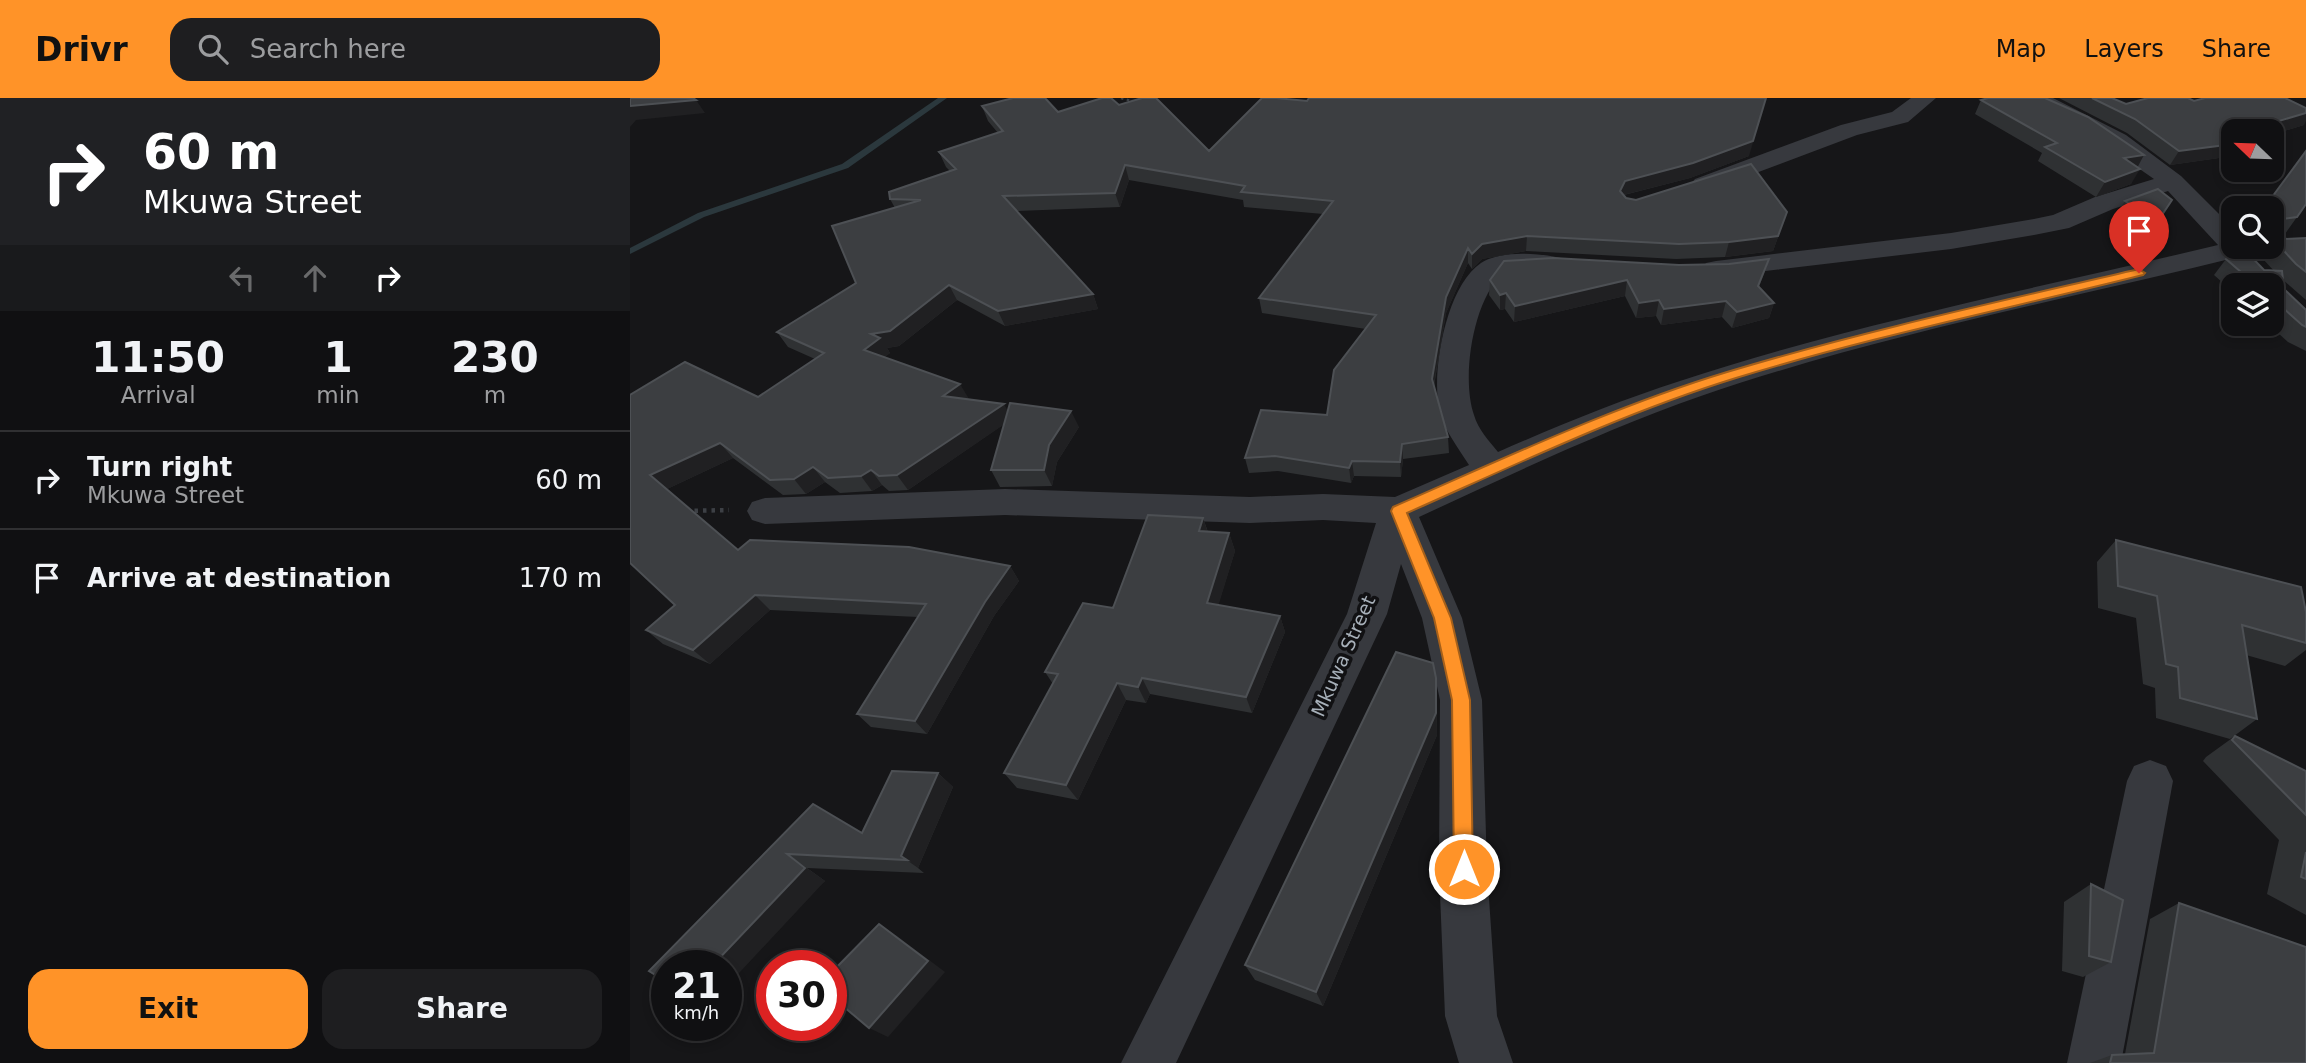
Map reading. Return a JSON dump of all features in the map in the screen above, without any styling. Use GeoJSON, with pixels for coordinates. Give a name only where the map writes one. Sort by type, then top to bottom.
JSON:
{"type":"FeatureCollection","features":[{"type":"Feature","properties":{"kind":"street"},"geometry":{"type":"LineString","coordinates":[[1681,191],[1814,145],[1849,130],[1900,117],[1925,98]]}},
{"type":"Feature","properties":{"kind":"street"},"geometry":{"type":"LineString","coordinates":[[2032,98],[2070,113],[2139,155],[2172,181],[2221,227]]}},
{"type":"Feature","properties":{"kind":"street"},"geometry":{"type":"LineString","coordinates":[[1690,270],[1738,268],[1951,241],[2034,227],[2060,222],[2104,203],[2172,181]]}},
{"type":"Feature","properties":{"kind":"street"},"geometry":{"type":"LineString","coordinates":[[765,511],[1005,502],[1250,510],[1323,507],[1398,511],[1619,414],[1731,375],[1924,324],[2221,256]]}},
{"type":"Feature","properties":{"kind":"street"},"geometry":{"type":"LineString","coordinates":[[1492,470],[1471,442],[1462,424],[1452,389],[1467,304],[1481,279],[1492,269],[1510,264],[1577,265]]}},
{"type":"Feature","properties":{"kind":"street"},"geometry":{"type":"LineString","coordinates":[[1398,511],[1442,618],[1461,700],[1470,1003],[1471,1016],[1486,1063]]}},
{"type":"Feature","properties":{"kind":"street","name":"Mkuwa Street"},"geometry":{"type":"LineString","coordinates":[[1148,1063],[1367,614],[1398,511]]}},
{"type":"Feature","properties":{"kind":"street"},"geometry":{"type":"LineString","coordinates":[[2094,1063],[2150,781]]}},
{"type":"Feature","properties":{"kind":"path"},"geometry":{"type":"LineString","coordinates":[[1121,98],[1143,104]]}},
{"type":"Feature","properties":{"kind":"path"},"geometry":{"type":"LineString","coordinates":[[677,514],[689,510],[765,511]]}},
{"type":"Feature","properties":{"kind":"building"},"geometry":{"type":"Polygon","coordinates":[[[630,98],[693,98],[696,100],[630,106],[630,98]]]}},
{"type":"Feature","properties":{"kind":"building"},"geometry":{"type":"Polygon","coordinates":[[[1013,98],[1045,98],[1058,112],[1102,98],[1111,98],[1119,105],[1142,98],[1156,98],[1209,151],[1262,98],[1307,101],[1309,98],[1766,98],[1753,141],[1693,163],[1625,181],[1620,191],[1626,198],[1636,200],[1751,164],[1787,212],[1778,236],[1729,242],[1679,244],[1527,236],[1482,244],[1472,254],[1468,248],[1446,297],[1432,379],[1448,437],[1402,444],[1400,462],[1352,461],[1349,468],[1275,456],[1245,458],[1261,410],[1327,415],[1334,370],[1376,315],[1259,298],[1333,201],[1241,192],[1245,186],[1125,165],[1115,193],[1003,196],[1093,294],[998,311],[949,285],[890,331],[871,334],[880,338],[864,350],[960,384],[943,396],[1004,404],[897,475],[879,476],[871,470],[861,476],[828,478],[813,467],[794,479],[770,480],[720,443],[650,475],[738,550],[750,540],[909,547],[1010,566],[985,602],[915,721],[857,714],[926,604],[755,595],[693,650],[646,630],[675,605],[630,563],[630,395],[685,362],[758,397],[824,353],[777,332],[856,283],[832,226],[921,200],[890,199],[889,192],[956,169],[939,152],[1003,131],[982,106],[1013,98]]]}},
{"type":"Feature","properties":{"kind":"building"},"geometry":{"type":"Polygon","coordinates":[[[2045,98],[2088,117],[2144,155],[2124,158],[2140,169],[2105,182],[2045,147],[2057,143],[1981,100],[2045,98]]]}},
{"type":"Feature","properties":{"kind":"building"},"geometry":{"type":"Polygon","coordinates":[[[2092,98],[2112,98],[2126,104],[2148,98],[2188,98],[2194,101],[2205,98],[2285,98],[2306,108],[2306,113],[2284,119],[2221,119],[2221,146],[2179,151],[2135,119],[2092,98]]]}},
{"type":"Feature","properties":{"kind":"building"},"geometry":{"type":"Polygon","coordinates":[[[2306,151],[2306,204],[2297,217],[2284,219],[2284,196],[2273,196],[2306,151]]]}},
{"type":"Feature","properties":{"kind":"building"},"geometry":{"type":"Polygon","coordinates":[[[2158,189],[2172,200],[2158,221],[2125,201],[2158,189]]]}},
{"type":"Feature","properties":{"kind":"building"},"geometry":{"type":"Polygon","coordinates":[[[2306,238],[2306,272],[2284,251],[2284,239],[2306,238]]]}},
{"type":"Feature","properties":{"kind":"building"},"geometry":{"type":"Polygon","coordinates":[[[1553,258],[1679,265],[1729,264],[1769,259],[1758,286],[1774,303],[1737,312],[1726,301],[1664,309],[1659,300],[1639,303],[1627,280],[1515,306],[1506,293],[1500,295],[1490,280],[1504,261],[1553,258]]]}},
{"type":"Feature","properties":{"kind":"building"},"geometry":{"type":"Polygon","coordinates":[[[2226,259],[2253,259],[2264,270],[2282,273],[2242,273],[2226,259]]]}},
{"type":"Feature","properties":{"kind":"building"},"geometry":{"type":"Polygon","coordinates":[[[2284,289],[2306,310],[2306,327],[2284,309],[2284,289]]]}},
{"type":"Feature","properties":{"kind":"building"},"geometry":{"type":"Polygon","coordinates":[[[1010,403],[1071,411],[1049,445],[1044,470],[991,470],[1010,403]]]}},
{"type":"Feature","properties":{"kind":"building"},"geometry":{"type":"Polygon","coordinates":[[[1148,515],[1203,518],[1199,531],[1229,533],[1207,603],[1280,616],[1246,697],[1142,678],[1138,687],[1117,683],[1066,785],[1004,773],[1058,674],[1045,672],[1083,603],[1113,608],[1148,515]]]}},
{"type":"Feature","properties":{"kind":"building"},"geometry":{"type":"Polygon","coordinates":[[[2116,540],[2301,587],[2306,612],[2306,643],[2242,625],[2257,719],[2180,698],[2178,667],[2166,664],[2157,596],[2118,586],[2116,540]]]}},
{"type":"Feature","properties":{"kind":"building"},"geometry":{"type":"Polygon","coordinates":[[[1396,652],[1433,663],[1436,713],[1316,992],[1245,965],[1396,652]]]}},
{"type":"Feature","properties":{"kind":"building"},"geometry":{"type":"Polygon","coordinates":[[[2235,736],[2306,771],[2306,815],[2232,740],[2235,736]]]}},
{"type":"Feature","properties":{"kind":"building"},"geometry":{"type":"Polygon","coordinates":[[[892,771],[938,773],[901,856],[907,860],[787,854],[805,868],[727,950],[670,950],[813,804],[862,833],[892,771]]]}},
{"type":"Feature","properties":{"kind":"building"},"geometry":{"type":"Polygon","coordinates":[[[2306,852],[2306,879],[2301,877],[2306,852]]]}},
{"type":"Feature","properties":{"kind":"building"},"geometry":{"type":"Polygon","coordinates":[[[2091,884],[2123,900],[2111,962],[2089,956],[2091,884]]]}},
{"type":"Feature","properties":{"kind":"building"},"geometry":{"type":"Polygon","coordinates":[[[2179,903],[2306,947],[2306,1063],[2110,1063],[2112,1055],[2154,1053],[2179,903]]]}},
{"type":"Feature","properties":{"kind":"building"},"geometry":{"type":"Polygon","coordinates":[[[879,924],[928,961],[869,1028],[847,1009],[847,957],[879,924]]]}},
{"type":"Feature","properties":{"kind":"waterway"},"geometry":{"type":"LineString","coordinates":[[630,251],[701,215],[845,166],[943,98]]}},
{"type":"Feature","properties":{"kind":"route"},"geometry":{"type":"LineString","coordinates":[[1464,869],[1461,700],[1442,618],[1398,511],[1619,414],[1731,375],[1924,324],[2139,273]]}}]}
